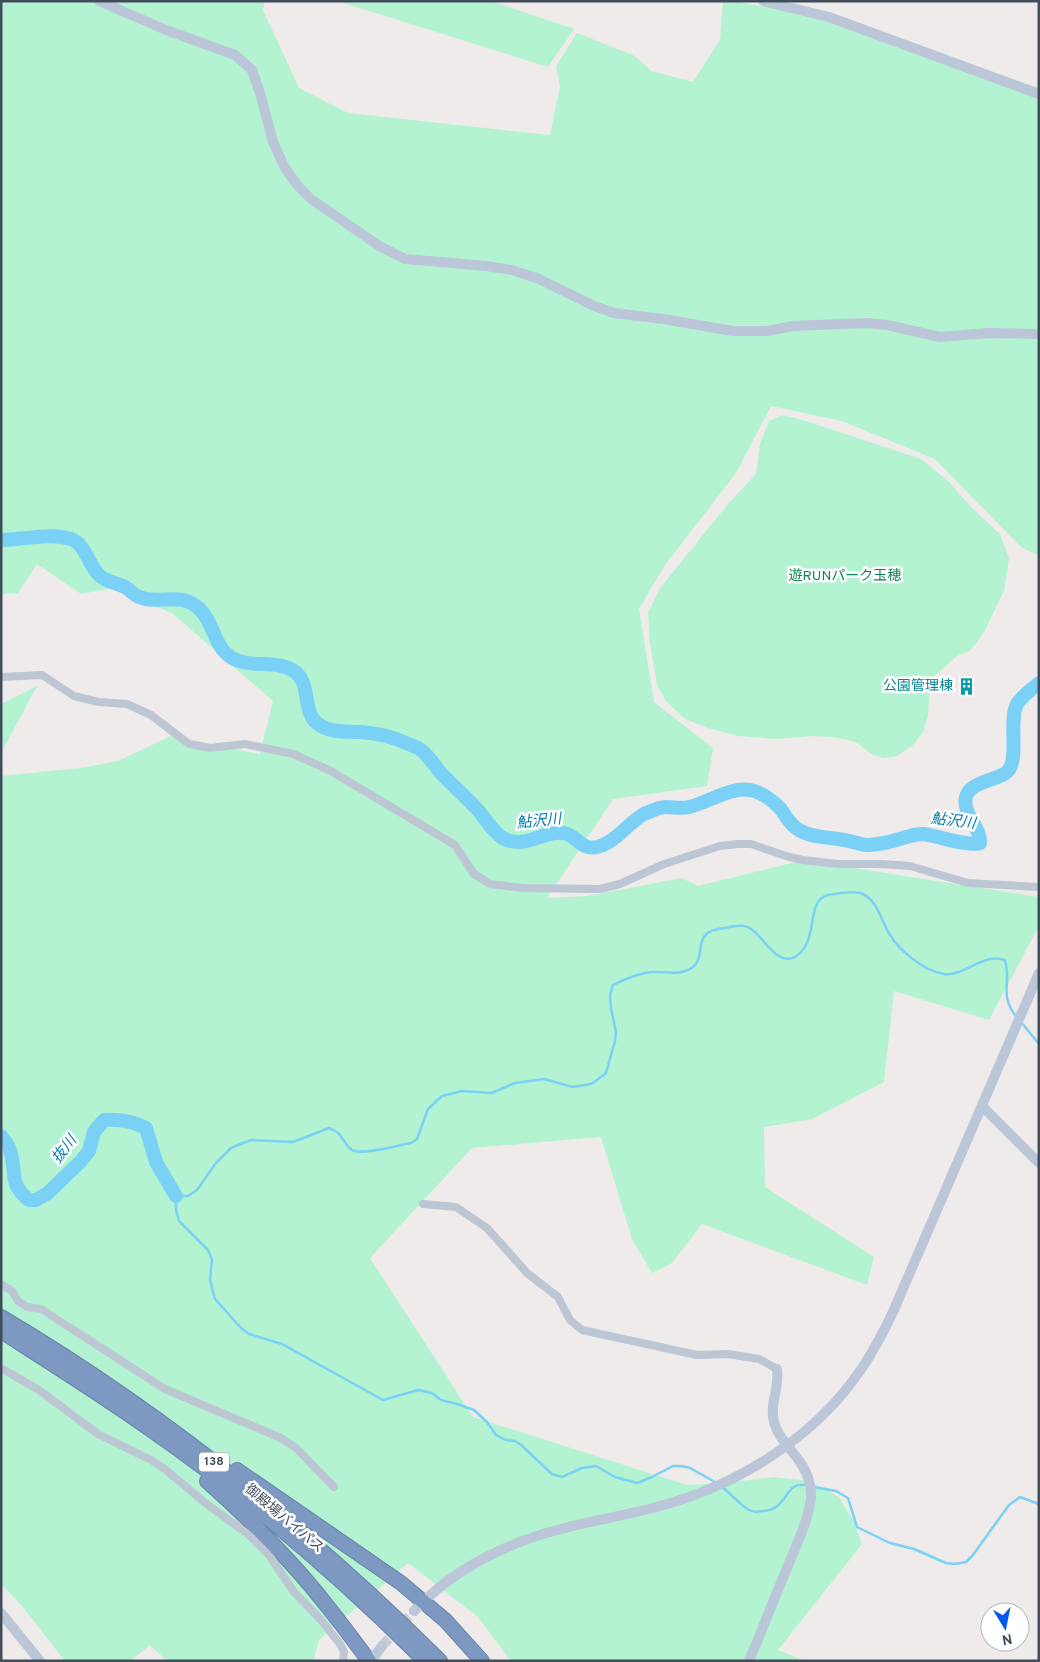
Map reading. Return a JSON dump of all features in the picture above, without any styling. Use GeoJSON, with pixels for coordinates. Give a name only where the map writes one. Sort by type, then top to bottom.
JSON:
{"type":"FeatureCollection","features":[{"type":"Feature","properties":{"kind":"highway","name":"御殿場バイパス"},"geometry":{"type":"LineString","coordinates":[[1,1316],[133,1403],[207,1456],[260,1498],[367,1591],[406,1635]]}},
{"type":"Feature","properties":{"kind":"highway","name":"御殿場バイパス"},"geometry":{"type":"LineString","coordinates":[[1,1331],[151,1429],[254,1507],[406,1635]]}},
{"type":"Feature","properties":{"kind":"highway"},"geometry":{"type":"LineString","coordinates":[[104,1398],[193,1468],[256,1526],[323,1601],[370,1661]]}},
{"type":"Feature","properties":{"kind":"highway"},"geometry":{"type":"LineString","coordinates":[[133,1403],[256,1482],[366,1557],[419,1606],[445,1620],[482,1661]]}},
{"type":"Feature","properties":{"kind":"highway","name":"138"},"geometry":{"type":"LineString","coordinates":[[406,1635],[425,1661]]}},
{"type":"Feature","properties":{"kind":"highway","name":"138"},"geometry":{"type":"LineString","coordinates":[[406,1635],[440,1661]]}},
{"type":"Feature","properties":{"kind":"street"},"geometry":{"type":"LineString","coordinates":[[99,1],[166,30],[235,55],[252,70],[273,142],[285,168],[298,186],[311,199],[373,242],[404,259],[512,270],[539,279],[594,306],[614,313],[664,318],[733,331],[767,331],[793,326],[867,323],[887,325],[940,337],[989,333],[1039,334]]}},
{"type":"Feature","properties":{"kind":"street"},"geometry":{"type":"LineString","coordinates":[[763,1],[829,17],[1039,94]]}},
{"type":"Feature","properties":{"kind":"street"},"geometry":{"type":"LineString","coordinates":[[1,677],[42,675],[74,696],[100,702],[126,704],[151,715],[189,744],[210,748],[245,744],[293,754],[329,770],[455,845],[474,874],[490,884],[523,888],[600,889],[620,884],[664,864],[720,846],[751,844],[803,860],[839,864],[910,866],[968,883],[1039,887]]}},
{"type":"Feature","properties":{"kind":"street"},"geometry":{"type":"LineString","coordinates":[[419,1606],[452,1578],[472,1565],[510,1546],[557,1530],[657,1507],[688,1498],[715,1487],[742,1474],[788,1445],[821,1417],[861,1369],[878,1342],[905,1287],[1039,973]]}},
{"type":"Feature","properties":{"kind":"street"},"geometry":{"type":"LineString","coordinates":[[982,1106],[1039,1163]]}},
{"type":"Feature","properties":{"kind":"street"},"geometry":{"type":"LineString","coordinates":[[422,1204],[456,1207],[487,1228],[527,1273],[558,1297],[570,1320],[582,1330],[697,1355],[728,1354],[759,1359],[776,1369],[778,1378],[772,1412],[774,1423],[778,1432],[806,1471],[810,1481],[811,1503],[749,1661]]}},
{"type":"Feature","properties":{"kind":"street"},"geometry":{"type":"LineString","coordinates":[[1,1284],[12,1291],[18,1301],[27,1307],[41,1309],[165,1389],[281,1438],[295,1448],[334,1486]]}},
{"type":"Feature","properties":{"kind":"street"},"geometry":{"type":"LineString","coordinates":[[1,1368],[54,1400],[98,1434],[153,1461],[249,1535],[269,1555],[294,1592],[321,1620],[340,1644],[344,1652],[343,1661]]}},
{"type":"Feature","properties":{"kind":"street"},"geometry":{"type":"LineString","coordinates":[[1,1613],[40,1661]]}},
{"type":"Feature","properties":{"kind":"street"},"geometry":{"type":"LineString","coordinates":[[370,1661],[382,1646]]}},
{"type":"Feature","properties":{"kind":"green space"},"geometry":{"type":"Polygon","coordinates":[[[1,1],[265,1],[263,10],[299,88],[348,113],[550,135],[560,86],[556,66],[577,33],[635,56],[651,71],[693,82],[720,40],[723,1],[829,17],[1039,88],[1039,555],[1022,548],[935,459],[842,421],[771,406],[736,473],[665,565],[639,609],[654,702],[713,748],[707,786],[613,799],[547,898],[587,896],[682,878],[698,886],[803,860],[1039,897],[1039,926],[989,1020],[894,991],[884,1082],[812,1119],[764,1127],[765,1187],[874,1257],[867,1285],[702,1224],[672,1263],[652,1273],[632,1239],[601,1137],[472,1148],[370,1258],[473,1417],[687,1485],[774,1477],[809,1481],[839,1497],[854,1522],[862,1544],[778,1650],[804,1661],[511,1661],[478,1617],[408,1563],[319,1640],[313,1661],[167,1661],[150,1645],[130,1661],[65,1661],[22,1606],[1,1584],[1,776],[80,768],[118,761],[171,736],[260,754],[273,701],[172,613],[112,588],[81,594],[37,564],[18,593],[1,594],[1,1]]]}},
{"type":"Feature","properties":{"kind":"green space"},"geometry":{"type":"Polygon","coordinates":[[[337,1],[491,1],[574,29],[548,67],[337,1]]]}},
{"type":"Feature","properties":{"kind":"green space","name":"遊RUNパーク玉穂"},"geometry":{"type":"Polygon","coordinates":[[[783,415],[921,459],[948,481],[972,508],[1000,534],[1009,558],[1004,591],[983,634],[970,651],[957,656],[930,680],[928,716],[923,732],[913,745],[897,756],[884,758],[873,755],[856,742],[833,737],[813,736],[776,739],[738,736],[708,728],[685,719],[666,701],[657,685],[650,643],[648,613],[660,588],[728,504],[756,474],[760,444],[769,421],[783,415]]]}},
{"type":"Feature","properties":{"kind":"green space"},"geometry":{"type":"Polygon","coordinates":[[[37,686],[1,753],[1,704],[37,686]]]}},
{"type":"Feature","properties":{"kind":"waterway","name":"鮎沢川"},"geometry":{"type":"LineString","coordinates":[[1,540],[45,536],[71,539],[80,545],[96,571],[105,579],[125,587],[139,597],[154,600],[181,600],[196,606],[207,618],[221,647],[232,658],[247,663],[279,665],[294,671],[300,677],[303,684],[311,715],[321,726],[335,731],[380,734],[419,748],[500,836],[516,842],[528,841],[549,834],[563,833],[568,834],[585,846],[597,847],[616,837],[638,818],[652,810],[663,807],[689,807],[727,793],[750,790],[758,792],[774,802],[796,828],[804,833],[815,836],[847,840],[866,845],[923,834],[961,842],[980,843],[978,831],[965,803],[966,797],[972,788],[1002,775],[1011,766],[1014,750],[1013,720],[1017,704],[1039,683]]}},
{"type":"Feature","properties":{"kind":"waterway"},"geometry":{"type":"LineString","coordinates":[[715,1482],[690,1468],[681,1466],[673,1466],[637,1483],[615,1477],[596,1466],[582,1468],[562,1477],[552,1474],[521,1445],[496,1435],[487,1422],[474,1410],[441,1400],[432,1393],[418,1390],[383,1400],[282,1344],[249,1334],[241,1328],[215,1299],[210,1280],[212,1259],[208,1250],[179,1221],[176,1210],[176,1196],[188,1196],[197,1190],[216,1163],[231,1148],[251,1140],[293,1142],[329,1128],[338,1133],[352,1150],[357,1152],[380,1150],[411,1143],[417,1139],[428,1109],[442,1096],[462,1091],[492,1093],[515,1083],[544,1079],[573,1087],[591,1084],[606,1073],[615,1041],[616,1032],[610,995],[613,985],[642,974],[652,972],[676,973],[690,969],[699,958],[702,939],[706,934],[713,930],[734,926],[750,928],[774,953],[781,957],[787,959],[795,957],[807,943],[818,902],[823,897],[829,895],[855,892],[866,896],[875,905],[894,941],[921,965],[936,972],[952,974],[989,959],[1005,960],[1008,1002],[1017,1018]]}},
{"type":"Feature","properties":{"kind":"waterway"},"geometry":{"type":"LineString","coordinates":[[1021,1022],[1039,1044]]}},
{"type":"Feature","properties":{"kind":"waterway","name":"抜川"},"geometry":{"type":"LineString","coordinates":[[1,1136],[10,1150],[14,1177],[18,1188],[29,1200],[36,1200],[48,1193],[81,1161],[89,1151],[94,1132],[104,1120],[131,1122],[146,1128],[156,1162],[176,1196]]}},
{"type":"Feature","properties":{"kind":"waterway"},"geometry":{"type":"LineString","coordinates":[[722,1487],[745,1508],[756,1512],[774,1508],[780,1504],[795,1486],[806,1485]]}},
{"type":"Feature","properties":{"kind":"waterway"},"geometry":{"type":"LineString","coordinates":[[814,1487],[836,1491],[848,1498],[857,1527],[890,1543],[914,1549],[946,1563],[955,1564],[966,1562],[973,1555],[1009,1505],[1020,1497],[1039,1504]]}},
{"type":"Feature","properties":{"kind":"tunnel"},"geometry":{"type":"LineString","coordinates":[[382,1646],[414,1611]]}},
{"type":"Feature","properties":{"kind":"place","name":"公園管理棟"},"geometry":{"type":"Point","coordinates":[967,686]}}]}
